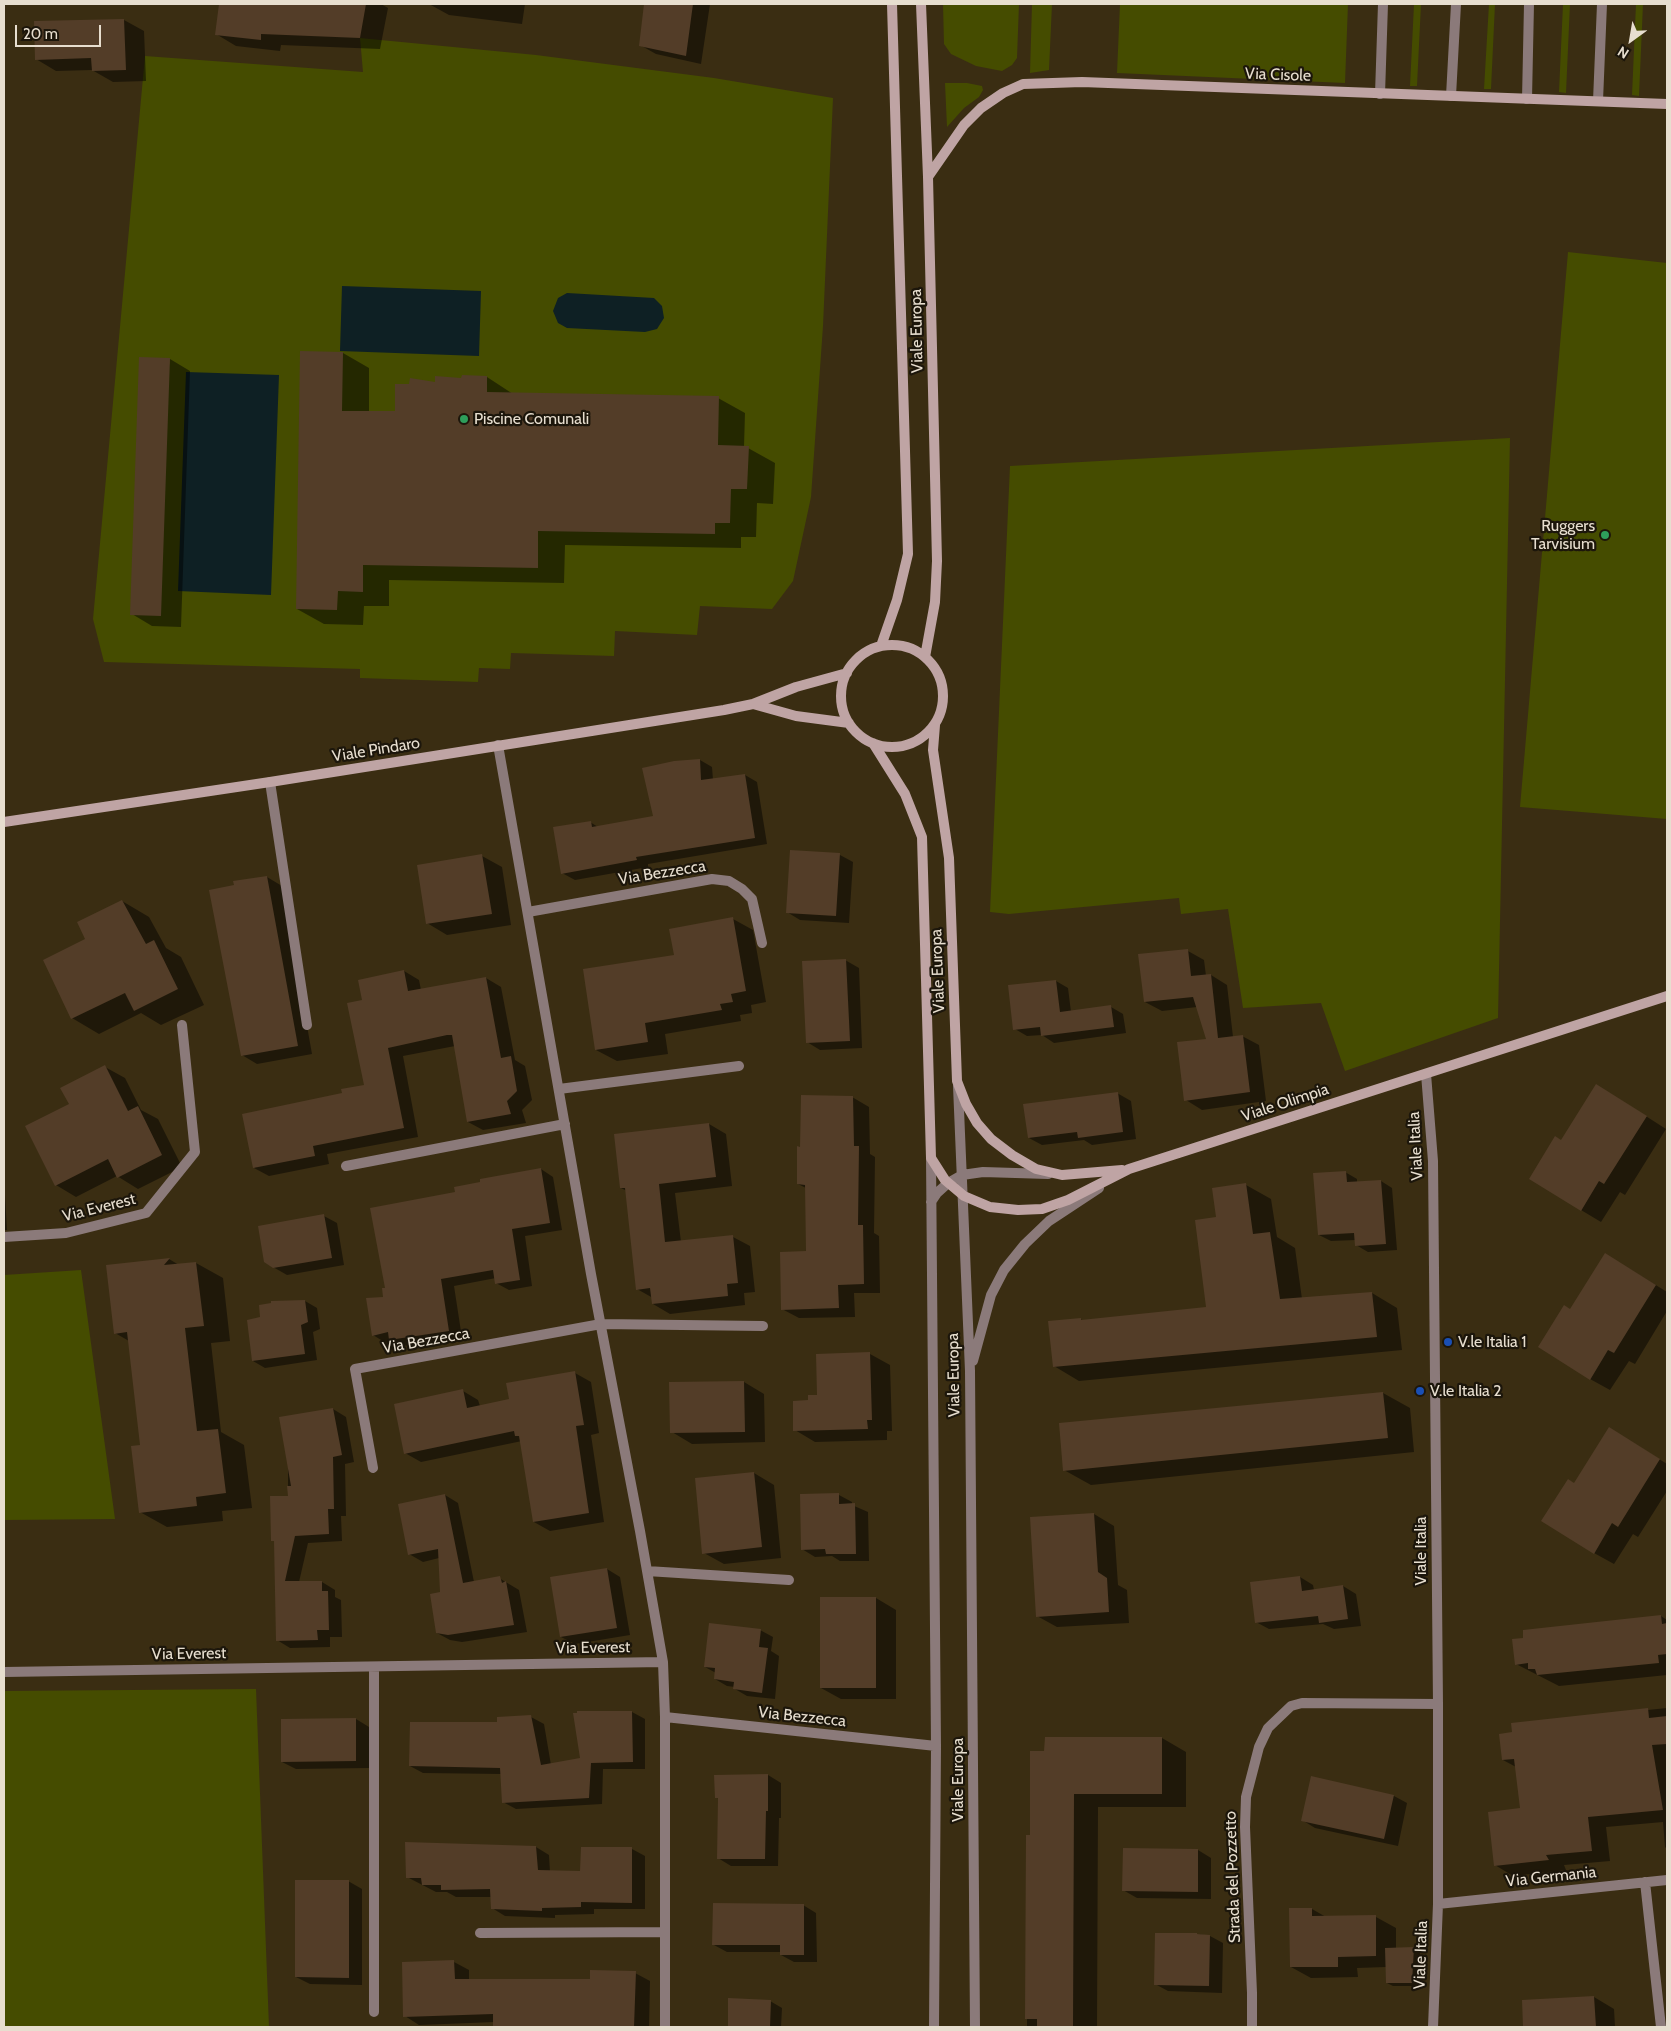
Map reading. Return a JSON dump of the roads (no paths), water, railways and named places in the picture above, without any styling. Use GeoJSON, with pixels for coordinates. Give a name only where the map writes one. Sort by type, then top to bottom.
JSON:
{"type":"FeatureCollection","features":[{"type":"Feature","properties":{"kind":"street","name":"Viale Europa"},"geometry":{"type":"LineString","coordinates":[[881,646],[897,600],[908,554],[892,4]]}},
{"type":"Feature","properties":{"kind":"street","name":"Viale Europa"},"geometry":{"type":"LineString","coordinates":[[847,673],[842,689],[842,707],[849,722],[859,735],[873,743],[890,747],[907,745],[923,737],[935,724],[941,711],[944,696],[935,668],[925,657],[935,602],[937,562],[928,177],[921,4]]}},
{"type":"Feature","properties":{"kind":"street"},"geometry":{"type":"LineString","coordinates":[[1380,94],[1383,4]]}},
{"type":"Feature","properties":{"kind":"street"},"geometry":{"type":"LineString","coordinates":[[1451,96],[1456,4]]}},
{"type":"Feature","properties":{"kind":"street"},"geometry":{"type":"LineString","coordinates":[[1526,98],[1529,4]]}},
{"type":"Feature","properties":{"kind":"street"},"geometry":{"type":"LineString","coordinates":[[1598,101],[1602,4]]}},
{"type":"Feature","properties":{"kind":"street","name":"Via Cisole"},"geometry":{"type":"LineString","coordinates":[[928,177],[964,124],[981,108],[1004,93],[1023,84],[1082,82],[1667,104]]}},
{"type":"Feature","properties":{"kind":"street"},"geometry":{"type":"LineString","coordinates":[[847,673],[856,661],[867,652],[881,646],[897,645],[912,649],[925,657]]}},
{"type":"Feature","properties":{"kind":"street","name":"Viale Pindaro"},"geometry":{"type":"LineString","coordinates":[[4,822],[270,782],[753,704],[796,687],[847,673]]}},
{"type":"Feature","properties":{"kind":"street","name":"Viale Pindaro"},"geometry":{"type":"LineString","coordinates":[[753,704],[796,716],[849,722]]}},
{"type":"Feature","properties":{"kind":"street","name":"Viale Europa"},"geometry":{"type":"LineString","coordinates":[[935,724],[933,750],[950,858],[957,1081],[964,1196],[970,1371],[976,2027]]}},
{"type":"Feature","properties":{"kind":"street","name":"Viale Europa"},"geometry":{"type":"LineString","coordinates":[[873,743],[905,794],[922,837],[931,1158],[936,1746],[934,2027]]}},
{"type":"Feature","properties":{"kind":"street"},"geometry":{"type":"LineString","coordinates":[[498,745],[662,1662],[666,1717],[665,2027]]}},
{"type":"Feature","properties":{"kind":"street"},"geometry":{"type":"LineString","coordinates":[[270,782],[307,1025]]}},
{"type":"Feature","properties":{"kind":"street","name":"Via Bezzecca"},"geometry":{"type":"LineString","coordinates":[[528,912],[712,879],[729,881],[742,889],[752,899],[762,943]]}},
{"type":"Feature","properties":{"kind":"street","name":"Viale Olimpia"},"geometry":{"type":"LineString","coordinates":[[931,1158],[948,1183],[964,1196],[990,1207],[1018,1210],[1042,1209],[1068,1200],[1128,1169],[1667,996]]}},
{"type":"Feature","properties":{"kind":"street","name":"Via Everest"},"geometry":{"type":"LineString","coordinates":[[4,1237],[66,1233],[146,1213],[195,1152],[182,1025]]}},
{"type":"Feature","properties":{"kind":"street"},"geometry":{"type":"LineString","coordinates":[[559,1089],[739,1066]]}},
{"type":"Feature","properties":{"kind":"street","name":"Viale Italia"},"geometry":{"type":"LineString","coordinates":[[1426,1074],[1433,1161],[1438,1704],[1438,1904],[1433,2027]]}},
{"type":"Feature","properties":{"kind":"street"},"geometry":{"type":"LineString","coordinates":[[957,1081],[966,1104],[977,1123],[991,1139],[1012,1155],[1036,1169],[1062,1175]]}},
{"type":"Feature","properties":{"kind":"street"},"geometry":{"type":"LineString","coordinates":[[346,1166],[565,1124]]}},
{"type":"Feature","properties":{"kind":"street"},"geometry":{"type":"LineString","coordinates":[[931,1203],[937,1193],[948,1183],[962,1175],[983,1172],[1062,1175],[1128,1169]]}},
{"type":"Feature","properties":{"kind":"street"},"geometry":{"type":"LineString","coordinates":[[970,1371],[991,1295],[1004,1270],[1025,1244],[1049,1221],[1128,1169]]}},
{"type":"Feature","properties":{"kind":"street","name":"Via Bezzecca"},"geometry":{"type":"LineString","coordinates":[[374,1468],[356,1369],[601,1324],[763,1326]]}},
{"type":"Feature","properties":{"kind":"street"},"geometry":{"type":"LineString","coordinates":[[647,1571],[789,1580]]}},
{"type":"Feature","properties":{"kind":"street","name":"Via Everest"},"geometry":{"type":"LineString","coordinates":[[4,1672],[662,1662]]}},
{"type":"Feature","properties":{"kind":"street"},"geometry":{"type":"LineString","coordinates":[[374,1667],[374,2012]]}},
{"type":"Feature","properties":{"kind":"street","name":"Strada del Pozzetto"},"geometry":{"type":"LineString","coordinates":[[1252,2027],[1245,1826],[1246,1797],[1259,1747],[1268,1728],[1291,1706],[1302,1703],[1438,1704]]}},
{"type":"Feature","properties":{"kind":"street","name":"Via Bezzecca"},"geometry":{"type":"LineString","coordinates":[[666,1717],[936,1746]]}},
{"type":"Feature","properties":{"kind":"street","name":"Via Germania"},"geometry":{"type":"LineString","coordinates":[[1438,1904],[1667,1880]]}},
{"type":"Feature","properties":{"kind":"street"},"geometry":{"type":"LineString","coordinates":[[1646,1882],[1661,2027]]}},
{"type":"Feature","properties":{"kind":"street"},"geometry":{"type":"LineString","coordinates":[[480,1933],[665,1932]]}},
{"type":"Feature","properties":{"kind":"place","name":"Piscine Comunali"},"geometry":{"type":"Point","coordinates":[464,419]}},
{"type":"Feature","properties":{"kind":"place","name":"Ruggers Tarvisium"},"geometry":{"type":"Point","coordinates":[1605,535]}},
{"type":"Feature","properties":{"kind":"place","name":"V.le Italia 1"},"geometry":{"type":"Point","coordinates":[1448,1342]}},
{"type":"Feature","properties":{"kind":"place","name":"V.le Italia 2"},"geometry":{"type":"Point","coordinates":[1420,1391]}}]}
